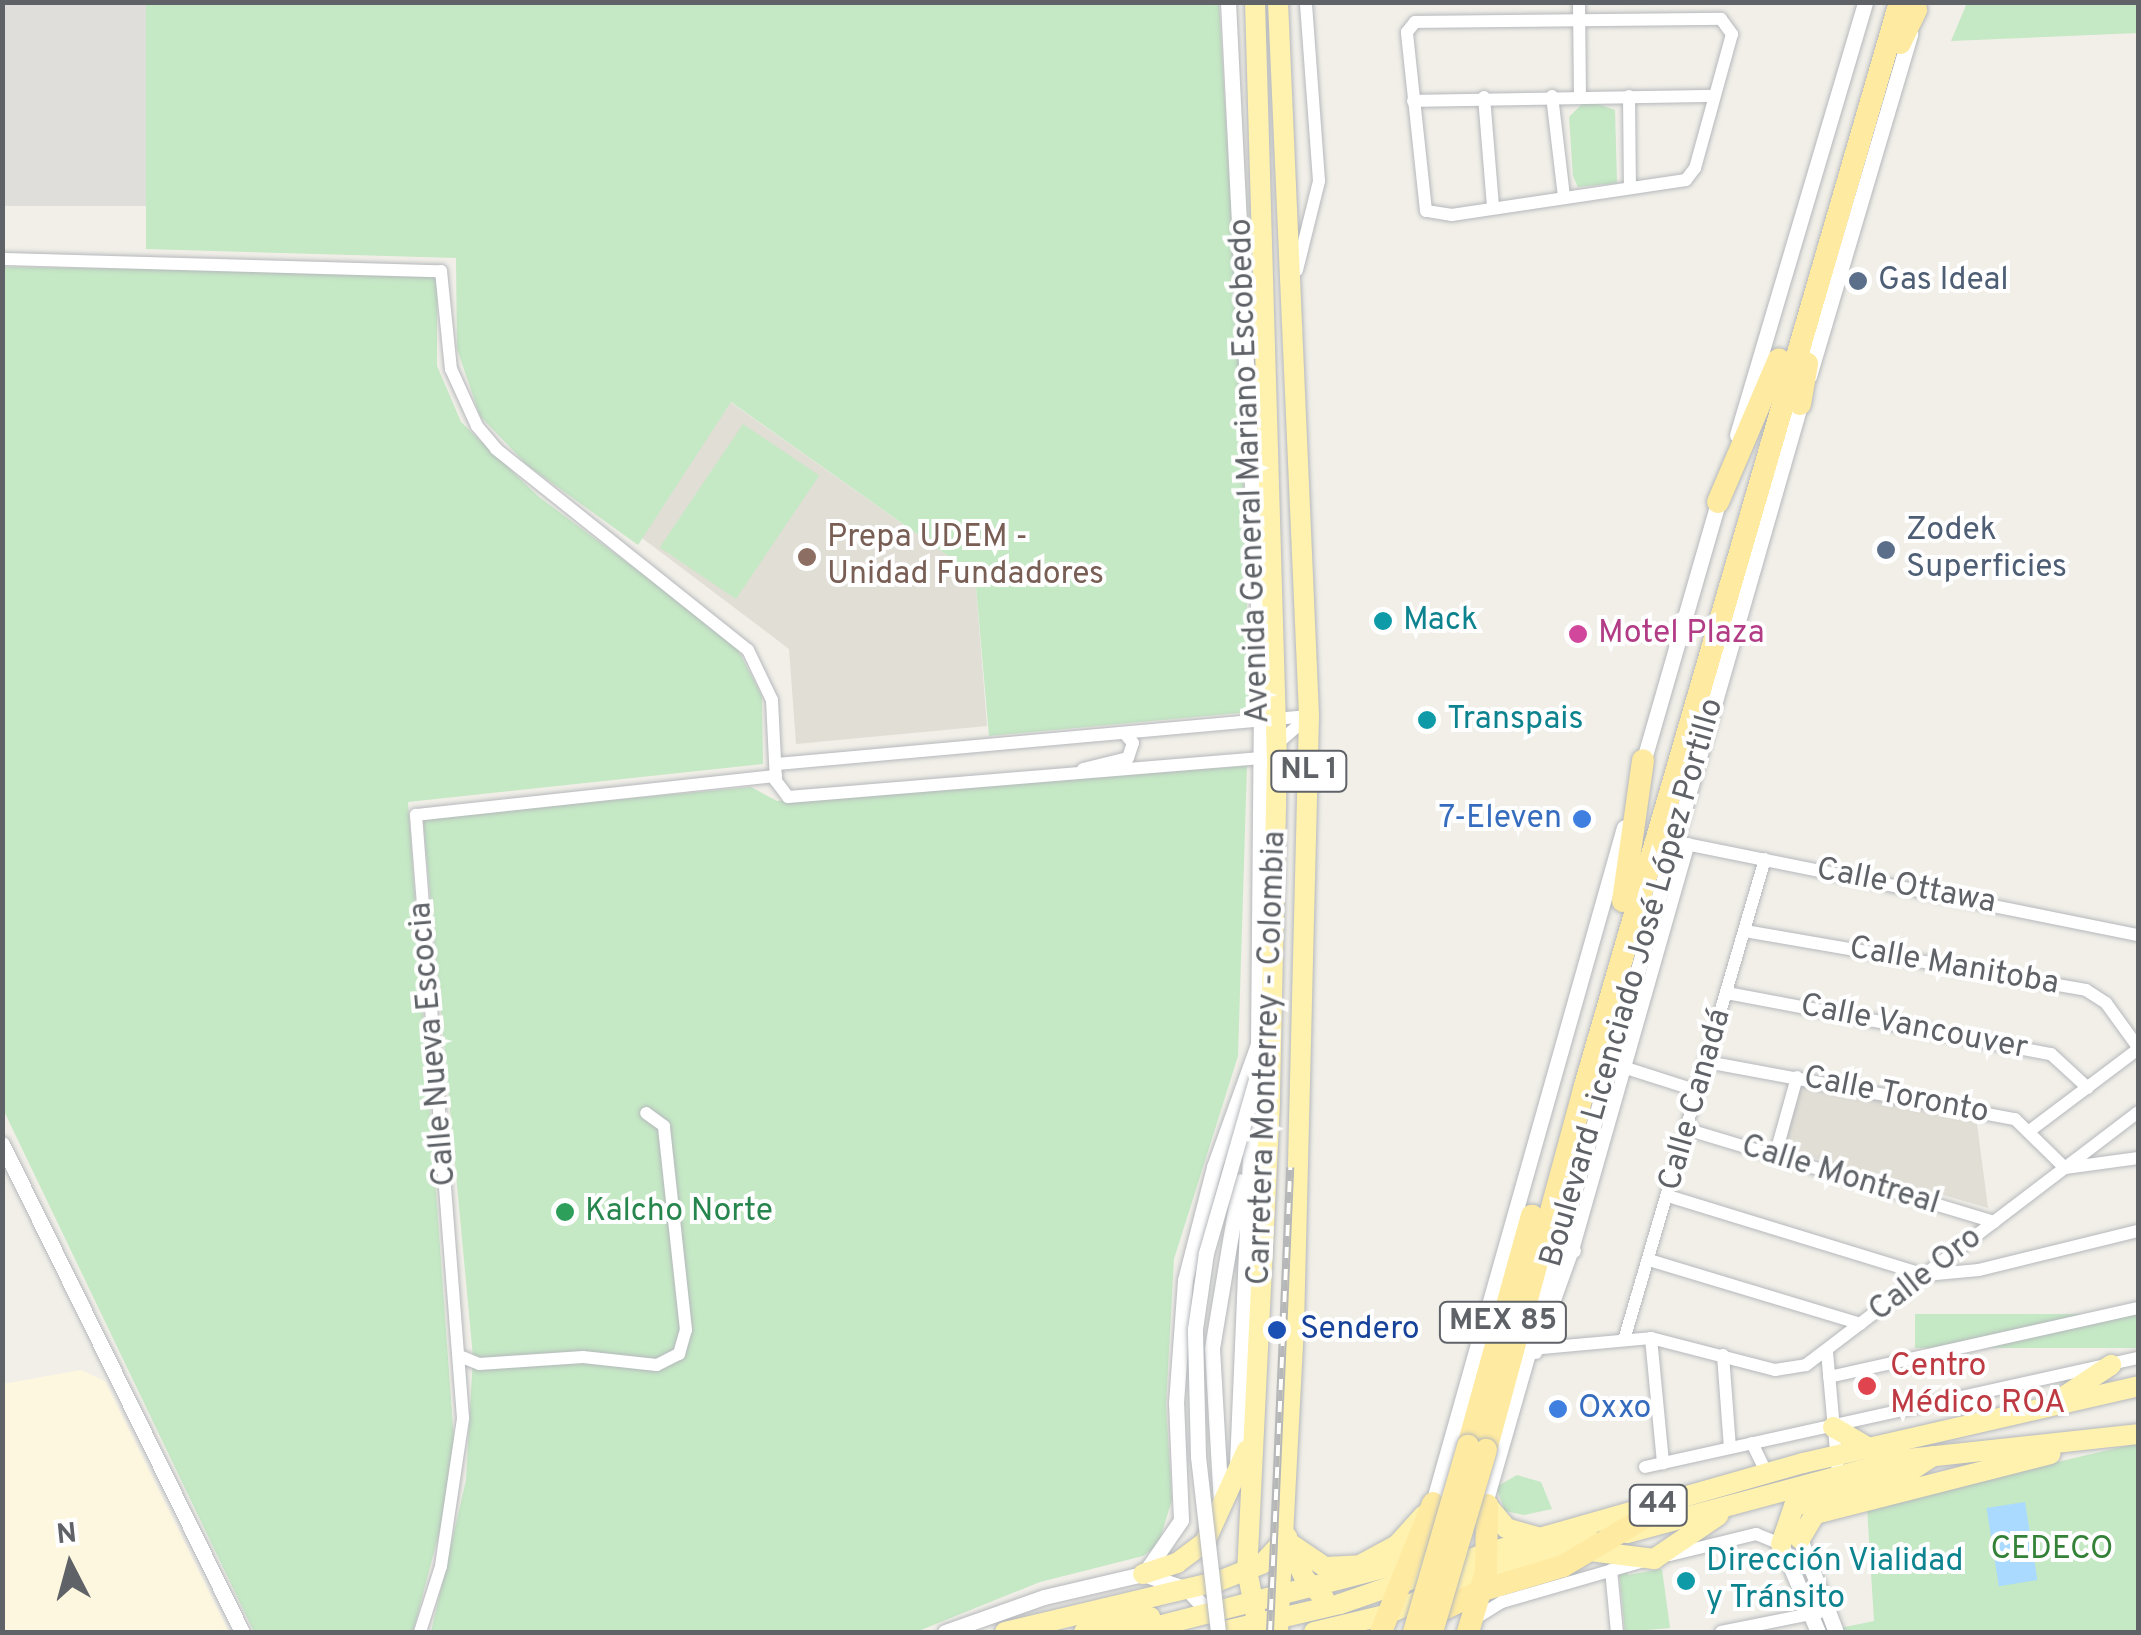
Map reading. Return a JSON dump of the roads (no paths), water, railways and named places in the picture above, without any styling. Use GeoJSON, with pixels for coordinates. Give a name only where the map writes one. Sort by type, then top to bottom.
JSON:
{"type":"FeatureCollection","features":[{"type":"Feature","properties":{"kind":"highway","name":"Boulevard Licenciado José López Portillo"},"geometry":{"type":"LineString","coordinates":[[1550,1208],[1622,902],[1884,2]]}},
{"type":"Feature","properties":{"kind":"highway","name":"Boulevard Licenciado José López Portillo"},"geometry":{"type":"LineString","coordinates":[[1550,1208],[1873,95],[1911,5]]}},
{"type":"Feature","properties":{"kind":"highway"},"geometry":{"type":"LineString","coordinates":[[1800,404],[1815,290]]}},
{"type":"Feature","properties":{"kind":"highway"},"geometry":{"type":"LineString","coordinates":[[1718,502],[1779,358]]}},
{"type":"Feature","properties":{"kind":"highway"},"geometry":{"type":"LineString","coordinates":[[1622,902],[1644,760]]}},
{"type":"Feature","properties":{"kind":"highway","name":"MEX 85"},"geometry":{"type":"LineString","coordinates":[[1412,1632],[1477,1448],[1550,1208]]}},
{"type":"Feature","properties":{"kind":"highway","name":"MEX 85"},"geometry":{"type":"LineString","coordinates":[[1432,1632],[1477,1448]]}},
{"type":"Feature","properties":{"kind":"highway"},"geometry":{"type":"LineString","coordinates":[[1412,1632],[1486,1572],[1563,1566],[1673,1501]]}},
{"type":"Feature","properties":{"kind":"highway"},"geometry":{"type":"LineString","coordinates":[[1383,1624],[1433,1503]]}},
{"type":"Feature","properties":{"kind":"highway"},"geometry":{"type":"LineString","coordinates":[[1470,1628],[1486,1572],[1486,1505]]}},
{"type":"Feature","properties":{"kind":"main road","name":"Carretera Monterrey - Colombia"},"geometry":{"type":"LineString","coordinates":[[1254,1567],[1254,1432],[1276,794],[1268,751],[1255,2]]}},
{"type":"Feature","properties":{"kind":"main road","name":"Carretera Monterrey - Colombia"},"geometry":{"type":"LineString","coordinates":[[1267,1608],[1286,1539],[1310,716],[1295,278],[1278,2]]}},
{"type":"Feature","properties":{"kind":"main road"},"geometry":{"type":"LineString","coordinates":[[1259,824],[1276,794]]}},
{"type":"Feature","properties":{"kind":"main road"},"geometry":{"type":"LineString","coordinates":[[1258,1348],[1265,1378],[1254,1567],[1267,1608]]}},
{"type":"Feature","properties":{"kind":"main road"},"geometry":{"type":"LineString","coordinates":[[2050,1405],[2111,1365]]}},
{"type":"Feature","properties":{"kind":"main road","name":"44"},"geometry":{"type":"LineString","coordinates":[[1837,1474],[1869,1448],[2138,1387]]}},
{"type":"Feature","properties":{"kind":"main road"},"geometry":{"type":"LineString","coordinates":[[1143,1574],[1188,1557],[1222,1516],[1254,1432],[1238,1396]]}},
{"type":"Feature","properties":{"kind":"main road"},"geometry":{"type":"LineString","coordinates":[[1895,1488],[1934,1455],[1999,1416]]}},
{"type":"Feature","properties":{"kind":"main road"},"geometry":{"type":"LineString","coordinates":[[1791,1542],[1814,1514],[1895,1488],[2078,1444],[2138,1424]]}},
{"type":"Feature","properties":{"kind":"main road"},"geometry":{"type":"LineString","coordinates":[[1833,1428],[1869,1448]]}},
{"type":"Feature","properties":{"kind":"main road","name":"44"},"geometry":{"type":"LineString","coordinates":[[1330,1631],[1383,1624],[1549,1535],[1673,1501],[1934,1455],[2078,1444],[2138,1434]]}},
{"type":"Feature","properties":{"kind":"main road"},"geometry":{"type":"LineString","coordinates":[[1791,1542],[1789,1513],[1811,1499],[1837,1474],[1895,1488]]}},
{"type":"Feature","properties":{"kind":"main road","name":"44"},"geometry":{"type":"LineString","coordinates":[[1591,1546],[1733,1505],[1772,1484]]}},
{"type":"Feature","properties":{"kind":"main road"},"geometry":{"type":"LineString","coordinates":[[1135,1632],[1214,1621],[1267,1608],[1397,1546],[1433,1503]]}},
{"type":"Feature","properties":{"kind":"main road"},"geometry":{"type":"LineString","coordinates":[[1310,1585],[1401,1574],[1465,1539],[1486,1505],[1514,1532],[1549,1535]]}},
{"type":"Feature","properties":{"kind":"main road"},"geometry":{"type":"LineString","coordinates":[[1591,1546],[1654,1559],[1733,1505]]}},
{"type":"Feature","properties":{"kind":"main road"},"geometry":{"type":"LineString","coordinates":[[1286,1539],[1317,1564],[1362,1565]]}},
{"type":"Feature","properties":{"kind":"main road"},"geometry":{"type":"LineString","coordinates":[[1084,1632],[1214,1621],[1254,1567],[1286,1539]]}},
{"type":"Feature","properties":{"kind":"main road"},"geometry":{"type":"LineString","coordinates":[[1286,1539],[1310,1585],[1340,1604]]}},
{"type":"Feature","properties":{"kind":"main road","name":"44"},"geometry":{"type":"LineString","coordinates":[[1214,1621],[1267,1608],[1340,1604],[1401,1574],[1486,1572]]}},
{"type":"Feature","properties":{"kind":"main road"},"geometry":{"type":"LineString","coordinates":[[1005,1632],[1214,1621]]}},
{"type":"Feature","properties":{"kind":"street","name":"Avenida General Mariano Escobedo"},"geometry":{"type":"LineString","coordinates":[[1228,2],[1269,720]]}},
{"type":"Feature","properties":{"kind":"street"},"geometry":{"type":"LineString","coordinates":[[1295,278],[1318,181],[1306,2]]}},
{"type":"Feature","properties":{"kind":"street"},"geometry":{"type":"LineString","coordinates":[[1580,2],[1580,95]]}},
{"type":"Feature","properties":{"kind":"street","name":"Boulevard Licenciado José López Portillo"},"geometry":{"type":"LineString","coordinates":[[1433,1503],[1718,502],[1866,2]]}},
{"type":"Feature","properties":{"kind":"street","name":"Boulevard Licenciado José López Portillo"},"geometry":{"type":"LineString","coordinates":[[1486,1505],[1535,1323],[1550,1208],[1584,1145],[1623,1009],[1681,843],[1911,5]]}},
{"type":"Feature","properties":{"kind":"street"},"geometry":{"type":"LineString","coordinates":[[1415,22],[1729,22],[1732,34],[1714,96],[1691,176],[1440,216],[1426,211],[1407,32],[1415,22]]}},
{"type":"Feature","properties":{"kind":"street"},"geometry":{"type":"LineString","coordinates":[[1412,101],[1580,95],[1714,96]]}},
{"type":"Feature","properties":{"kind":"street"},"geometry":{"type":"LineString","coordinates":[[1552,96],[1564,196]]}},
{"type":"Feature","properties":{"kind":"street"},"geometry":{"type":"LineString","coordinates":[[1628,96],[1630,188]]}},
{"type":"Feature","properties":{"kind":"street"},"geometry":{"type":"LineString","coordinates":[[1484,97],[1493,207]]}},
{"type":"Feature","properties":{"kind":"street"},"geometry":{"type":"LineString","coordinates":[[2,259],[416,266],[441,272],[451,368],[477,426],[496,449],[748,650],[772,700],[777,770],[785,796],[1072,774],[1268,751],[1310,716]]}},
{"type":"Feature","properties":{"kind":"street","name":"Calle Nueva Escocia"},"geometry":{"type":"LineString","coordinates":[[420,1632],[455,1494],[462,1357],[416,814],[777,770],[1310,716]]}},
{"type":"Feature","properties":{"kind":"street"},"geometry":{"type":"LineString","coordinates":[[1072,774],[1128,758],[1133,743],[1124,732]]}},
{"type":"Feature","properties":{"kind":"street","name":"Avenida General Mariano Escobedo"},"geometry":{"type":"LineString","coordinates":[[1143,1574],[1172,1542],[1181,1520],[1176,1403],[1186,1280],[1214,1168],[1258,1044],[1259,824],[1268,751]]}},
{"type":"Feature","properties":{"kind":"street"},"geometry":{"type":"LineString","coordinates":[[1526,1360],[1542,1348],[1573,1250],[1641,1015],[1681,843]]}},
{"type":"Feature","properties":{"kind":"street","name":"Calle Ottawa"},"geometry":{"type":"LineString","coordinates":[[1681,843],[2138,935]]}},
{"type":"Feature","properties":{"kind":"street","name":"Calle Canadá"},"geometry":{"type":"LineString","coordinates":[[1624,1340],[1764,859]]}},
{"type":"Feature","properties":{"kind":"street","name":"Calle Manitoba"},"geometry":{"type":"LineString","coordinates":[[1745,931],[2086,990],[2106,1003],[2138,1048]]}},
{"type":"Feature","properties":{"kind":"street","name":"Calle Vancouver"},"geometry":{"type":"LineString","coordinates":[[1727,993],[2051,1054],[2088,1088]]}},
{"type":"Feature","properties":{"kind":"street"},"geometry":{"type":"LineString","coordinates":[[1623,1009],[1641,1015]]}},
{"type":"Feature","properties":{"kind":"street"},"geometry":{"type":"LineString","coordinates":[[1237,1476],[1248,1148],[1258,1044]]}},
{"type":"Feature","properties":{"kind":"street"},"geometry":{"type":"LineString","coordinates":[[2032,1129],[2138,1048]]}},
{"type":"Feature","properties":{"kind":"street","name":"Calle Toronto"},"geometry":{"type":"LineString","coordinates":[[1707,1062],[1948,1102],[2032,1129],[2064,1168]]}},
{"type":"Feature","properties":{"kind":"street"},"geometry":{"type":"LineString","coordinates":[[1626,1068],[1698,1091]]}},
{"type":"Feature","properties":{"kind":"street"},"geometry":{"type":"LineString","coordinates":[[1776,1156],[1797,1077]]}},
{"type":"Feature","properties":{"kind":"street"},"geometry":{"type":"LineString","coordinates":[[1214,1621],[1198,1456],[1196,1329],[1206,1252],[1256,1080]]}},
{"type":"Feature","properties":{"kind":"street","name":"Calle Oro"},"geometry":{"type":"LineString","coordinates":[[1542,1348],[1651,1338],[1787,1370],[1827,1352],[2138,1112]]}},
{"type":"Feature","properties":{"kind":"street"},"geometry":{"type":"LineString","coordinates":[[462,1357],[478,1364],[583,1357],[657,1365],[679,1354],[686,1330],[664,1126],[646,1113]]}},
{"type":"Feature","properties":{"kind":"street","name":"Calle Montreal"},"geometry":{"type":"LineString","coordinates":[[1686,1130],[1994,1222]]}},
{"type":"Feature","properties":{"kind":"street"},"geometry":{"type":"LineString","coordinates":[[2,1144],[242,1632]]}},
{"type":"Feature","properties":{"kind":"street"},"geometry":{"type":"LineString","coordinates":[[1584,1145],[1602,1152]]}},
{"type":"Feature","properties":{"kind":"street"},"geometry":{"type":"LineString","coordinates":[[1222,1516],[1212,1427],[1214,1310],[1248,1148]]}},
{"type":"Feature","properties":{"kind":"street"},"geometry":{"type":"LineString","coordinates":[[2064,1168],[2138,1158]]}},
{"type":"Feature","properties":{"kind":"street"},"geometry":{"type":"LineString","coordinates":[[1668,1196],[1925,1275],[1979,1270],[2138,1232]]}},
{"type":"Feature","properties":{"kind":"street"},"geometry":{"type":"LineString","coordinates":[[1550,1208],[1573,1250]]}},
{"type":"Feature","properties":{"kind":"street"},"geometry":{"type":"LineString","coordinates":[[1649,1260],[1861,1324]]}},
{"type":"Feature","properties":{"kind":"street"},"geometry":{"type":"LineString","coordinates":[[1829,1377],[2138,1308]]}},
{"type":"Feature","properties":{"kind":"street"},"geometry":{"type":"LineString","coordinates":[[1535,1323],[1554,1311]]}},
{"type":"Feature","properties":{"kind":"street"},"geometry":{"type":"LineString","coordinates":[[1651,1338],[1663,1463]]}},
{"type":"Feature","properties":{"kind":"street"},"geometry":{"type":"LineString","coordinates":[[1827,1352],[1837,1474]]}},
{"type":"Feature","properties":{"kind":"street"},"geometry":{"type":"LineString","coordinates":[[1723,1356],[1730,1448]]}},
{"type":"Feature","properties":{"kind":"street"},"geometry":{"type":"LineString","coordinates":[[1645,1467],[2138,1358]]}},
{"type":"Feature","properties":{"kind":"street"},"geometry":{"type":"LineString","coordinates":[[1752,1443],[1789,1513]]}},
{"type":"Feature","properties":{"kind":"street"},"geometry":{"type":"LineString","coordinates":[[1433,1503],[1443,1523],[1458,1528],[1476,1521],[1486,1505]]}},
{"type":"Feature","properties":{"kind":"street"},"geometry":{"type":"LineString","coordinates":[[1470,1628],[1494,1605],[1611,1570],[1756,1534],[1791,1542],[1819,1612],[1836,1632]]}},
{"type":"Feature","properties":{"kind":"street"},"geometry":{"type":"LineString","coordinates":[[1611,1570],[1616,1632]]}},
{"type":"Feature","properties":{"kind":"street"},"geometry":{"type":"LineString","coordinates":[[945,1632],[1044,1597],[1143,1574],[1214,1621]]}},
{"type":"Feature","properties":{"kind":"street"},"geometry":{"type":"LineString","coordinates":[[1721,1632],[1819,1612]]}},
{"type":"Feature","properties":{"kind":"street"},"geometry":{"type":"LineString","coordinates":[[1818,1632],[1819,1612]]}},
{"type":"Feature","properties":{"kind":"water"},"geometry":{"type":"Polygon","coordinates":[[[2025,1502],[2037,1580],[1999,1586],[1986,1508],[2025,1502]]]}},
{"type":"Feature","properties":{"kind":"railway"},"geometry":{"type":"LineString","coordinates":[[1270,1632],[1290,1167]]}},
{"type":"Feature","properties":{"kind":"place","name":"Gas Ideal"},"geometry":{"type":"Point","coordinates":[1858,281]}},
{"type":"Feature","properties":{"kind":"place","name":"Zodek Superficies"},"geometry":{"type":"Point","coordinates":[1886,550]}},
{"type":"Feature","properties":{"kind":"place","name":"Prepa UDEM - Unidad Fundadores"},"geometry":{"type":"Point","coordinates":[807,557]}},
{"type":"Feature","properties":{"kind":"place","name":"Mack"},"geometry":{"type":"Point","coordinates":[1383,621]}},
{"type":"Feature","properties":{"kind":"place","name":"Motel Plaza"},"geometry":{"type":"Point","coordinates":[1578,634]}},
{"type":"Feature","properties":{"kind":"place","name":"Transpais"},"geometry":{"type":"Point","coordinates":[1427,720]}},
{"type":"Feature","properties":{"kind":"place","name":"7-Eleven"},"geometry":{"type":"Point","coordinates":[1582,819]}},
{"type":"Feature","properties":{"kind":"place","name":"Kalcho Norte"},"geometry":{"type":"Point","coordinates":[565,1212]}},
{"type":"Feature","properties":{"kind":"place","name":"Sendero"},"geometry":{"type":"Point","coordinates":[1277,1330]}},
{"type":"Feature","properties":{"kind":"place","name":"Centro Médico ROA"},"geometry":{"type":"Point","coordinates":[1867,1386]}},
{"type":"Feature","properties":{"kind":"place","name":"Oxxo"},"geometry":{"type":"Point","coordinates":[1558,1409]}},
{"type":"Feature","properties":{"kind":"place","name":"Dirección Vialidad y Tránsito"},"geometry":{"type":"Point","coordinates":[1686,1581]}},
{"type":"Feature","properties":{"kind":"park label","name":"CEDECO"},"geometry":{"type":"Point","coordinates":[2052,1550]}}]}
